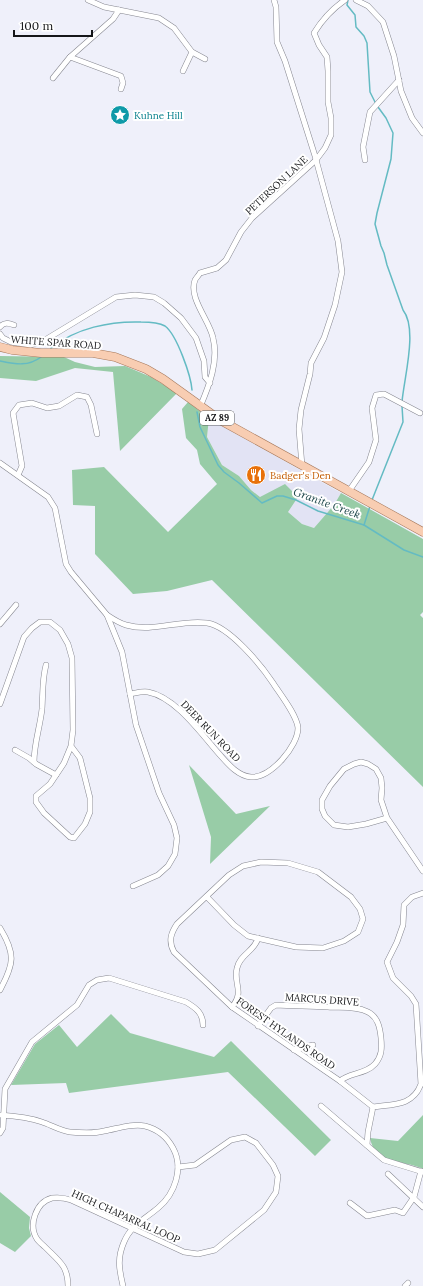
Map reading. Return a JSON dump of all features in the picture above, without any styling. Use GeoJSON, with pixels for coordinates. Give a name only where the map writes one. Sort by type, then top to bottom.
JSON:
{"type":"FeatureCollection","features":[{"type":"Feature","properties":{"kind":"main road","name":"WHITE SPAR ROAD"},"geometry":{"type":"LineString","coordinates":[[0,347],[40,353],[93,353],[115,357],[146,369],[163,379],[220,420],[423,532]]}},
{"type":"Feature","properties":{"kind":"street"},"geometry":{"type":"LineString","coordinates":[[88,0],[104,7],[159,18],[174,28],[192,52],[204,59]]}},
{"type":"Feature","properties":{"kind":"street"},"geometry":{"type":"LineString","coordinates":[[274,0],[276,7],[277,42],[285,61],[316,160],[338,241],[342,272],[333,311],[324,338],[311,363],[310,374],[301,410],[299,429],[302,466]]}},
{"type":"Feature","properties":{"kind":"street","name":"PETERSON LANE"},"geometry":{"type":"LineString","coordinates":[[200,407],[210,383],[214,354],[214,338],[194,294],[195,281],[200,273],[217,268],[226,260],[241,232],[252,218],[316,160],[325,148],[331,136],[331,118],[328,102],[327,57],[319,45],[314,33],[334,8],[345,0]]}},
{"type":"Feature","properties":{"kind":"street"},"geometry":{"type":"LineString","coordinates":[[356,0],[368,6],[383,22],[394,56],[401,91],[412,118],[423,133]]}},
{"type":"Feature","properties":{"kind":"street"},"geometry":{"type":"LineString","coordinates":[[52,78],[70,57],[113,18],[119,10]]}},
{"type":"Feature","properties":{"kind":"street"},"geometry":{"type":"LineString","coordinates":[[183,71],[192,52]]}},
{"type":"Feature","properties":{"kind":"street"},"geometry":{"type":"LineString","coordinates":[[70,57],[121,76],[123,83],[121,89]]}},
{"type":"Feature","properties":{"kind":"street"},"geometry":{"type":"LineString","coordinates":[[365,160],[363,147],[370,112],[399,80]]}},
{"type":"Feature","properties":{"kind":"street"},"geometry":{"type":"LineString","coordinates":[[0,334],[3,338],[11,342],[31,345],[45,340],[116,297],[135,295],[154,297],[164,302],[181,318],[196,338],[204,361],[205,378],[210,383]]}},
{"type":"Feature","properties":{"kind":"street"},"geometry":{"type":"LineString","coordinates":[[0,327],[9,323],[14,325]]}},
{"type":"Feature","properties":{"kind":"street"},"geometry":{"type":"LineString","coordinates":[[349,491],[369,462],[376,440],[372,408],[376,395],[384,394],[420,413]]}},
{"type":"Feature","properties":{"kind":"street"},"geometry":{"type":"LineString","coordinates":[[18,475],[22,466],[13,413],[19,405],[32,403],[47,408],[59,406],[77,395],[87,397],[91,405],[97,434]]}},
{"type":"Feature","properties":{"kind":"street"},"geometry":{"type":"LineString","coordinates":[[0,463],[48,497],[55,508],[66,564],[107,615],[122,652],[136,725],[159,793],[174,825],[177,838],[175,854],[168,866],[158,875],[133,886]]}},
{"type":"Feature","properties":{"kind":"street"},"geometry":{"type":"LineString","coordinates":[[0,624],[16,605]]}},
{"type":"Feature","properties":{"kind":"street","name":"DEER RUN ROAD"},"geometry":{"type":"LineString","coordinates":[[107,615],[124,625],[142,628],[190,623],[208,623],[223,630],[247,650],[272,681],[294,715],[298,727],[296,740],[278,764],[258,776],[251,777],[229,766],[187,718],[165,699],[149,692],[130,694]]}},
{"type":"Feature","properties":{"kind":"street"},"geometry":{"type":"LineString","coordinates":[[0,704],[24,637],[40,622],[50,622],[60,630],[68,644],[72,658],[73,730],[71,746],[64,763],[50,784],[36,796],[36,802],[44,813],[70,837],[74,838],[85,824],[90,812],[90,798],[80,758],[71,746]]}},
{"type":"Feature","properties":{"kind":"street"},"geometry":{"type":"LineString","coordinates":[[34,762],[34,751],[42,710],[43,676],[46,665]]}},
{"type":"Feature","properties":{"kind":"street"},"geometry":{"type":"LineString","coordinates":[[15,750],[56,775]]}},
{"type":"Feature","properties":{"kind":"street"},"geometry":{"type":"LineString","coordinates":[[386,818],[366,824],[348,827],[334,825],[325,816],[322,810],[322,800],[330,786],[344,769],[361,762],[376,769],[381,778],[381,800],[386,818],[423,871]]}},
{"type":"Feature","properties":{"kind":"street","name":"FOREST HYLANDS ROAD"},"geometry":{"type":"LineString","coordinates":[[207,897],[240,931],[248,936],[296,947],[323,948],[344,940],[358,932],[363,919],[360,909],[351,897],[318,872],[288,863],[261,862],[243,866],[229,876],[177,924],[172,931],[170,942],[174,952],[232,1007],[340,1081],[373,1107]]}},
{"type":"Feature","properties":{"kind":"street"},"geometry":{"type":"LineString","coordinates":[[367,1145],[373,1107],[400,1104],[412,1099],[421,1084],[416,1004],[411,996],[393,978],[387,962],[397,942],[403,925],[404,905],[412,897],[423,893]]}},
{"type":"Feature","properties":{"kind":"street"},"geometry":{"type":"LineString","coordinates":[[0,928],[9,942],[12,954],[11,968],[0,990]]}},
{"type":"Feature","properties":{"kind":"street"},"geometry":{"type":"LineString","coordinates":[[232,1007],[239,997],[236,969],[241,958],[257,942],[258,938]]}},
{"type":"Feature","properties":{"kind":"street"},"geometry":{"type":"LineString","coordinates":[[0,1133],[3,1128],[2,1115],[5,1089],[32,1042],[77,1005],[89,985],[97,980],[109,978],[186,1002],[194,1007],[203,1017],[203,1025]]}},
{"type":"Feature","properties":{"kind":"street","name":"MARCUS DRIVE"},"geometry":{"type":"LineString","coordinates":[[258,1026],[271,1008],[276,1005],[355,1008],[368,1012],[377,1022],[380,1029],[382,1050],[380,1057],[369,1069],[345,1077],[340,1081]]}},
{"type":"Feature","properties":{"kind":"street"},"geometry":{"type":"LineString","coordinates":[[294,1050],[313,1045]]}},
{"type":"Feature","properties":{"kind":"street"},"geometry":{"type":"LineString","coordinates":[[321,1106],[384,1160],[422,1172],[414,1197],[403,1213],[395,1210],[367,1216],[350,1203]]}},
{"type":"Feature","properties":{"kind":"street"},"geometry":{"type":"LineString","coordinates":[[2,1115],[21,1116],[68,1132],[80,1133],[102,1132],[129,1125],[145,1126],[159,1132],[168,1140],[175,1152],[178,1167],[176,1180],[172,1191],[164,1202],[132,1228],[124,1241],[119,1256],[123,1286]]}},
{"type":"Feature","properties":{"kind":"street","name":"HIGH CHAPARRAL LOOP"},"geometry":{"type":"LineString","coordinates":[[68,1286],[68,1275],[62,1265],[37,1239],[34,1231],[33,1221],[37,1210],[51,1198],[61,1197],[71,1200],[184,1252],[198,1254],[215,1250],[264,1210],[276,1192],[278,1176],[273,1165],[256,1143],[244,1137],[231,1140],[195,1165],[178,1167]]}},
{"type":"Feature","properties":{"kind":"street"},"geometry":{"type":"LineString","coordinates":[[388,1174],[423,1207]]}},
{"type":"Feature","properties":{"kind":"shaded area"},"geometry":{"type":"Polygon","coordinates":[[[209,418],[341,493],[334,505],[314,528],[302,524],[288,512],[260,497],[251,490],[239,476],[222,465],[207,437],[209,418]]]}},
{"type":"Feature","properties":{"kind":"green space"},"geometry":{"type":"Polygon","coordinates":[[[0,356],[64,357],[75,362],[95,367],[125,366],[151,377],[177,393],[120,451],[113,372],[75,368],[36,381],[0,378],[0,356]]]}},
{"type":"Feature","properties":{"kind":"green space"},"geometry":{"type":"Polygon","coordinates":[[[188,402],[209,418],[207,437],[222,465],[239,476],[251,490],[260,497],[285,484],[298,497],[288,512],[302,524],[314,528],[334,505],[341,493],[423,539],[423,612],[420,615],[423,618],[423,787],[212,580],[167,591],[133,594],[95,554],[95,506],[73,505],[72,470],[104,467],[168,532],[217,484],[200,464],[197,450],[186,438],[182,409],[188,402]]]}},
{"type":"Feature","properties":{"kind":"green space"},"geometry":{"type":"Polygon","coordinates":[[[189,765],[236,814],[270,806],[210,864],[211,837],[189,765]]]}},
{"type":"Feature","properties":{"kind":"green space"},"geometry":{"type":"Polygon","coordinates":[[[111,1014],[130,1033],[214,1057],[231,1041],[331,1140],[315,1156],[228,1072],[69,1093],[66,1083],[11,1085],[35,1044],[59,1025],[77,1047],[111,1014]]]}},
{"type":"Feature","properties":{"kind":"green space"},"geometry":{"type":"Polygon","coordinates":[[[423,1115],[423,1169],[384,1157],[373,1147],[370,1138],[398,1141],[423,1115]]]}},
{"type":"Feature","properties":{"kind":"green space"},"geometry":{"type":"Polygon","coordinates":[[[0,1192],[30,1217],[29,1228],[31,1236],[15,1252],[0,1243],[0,1192]]]}},
{"type":"Feature","properties":{"kind":"waterway"},"geometry":{"type":"LineString","coordinates":[[348,0],[347,5],[355,15],[356,27],[364,36],[367,43],[370,92],[376,104]]}},
{"type":"Feature","properties":{"kind":"waterway"},"geometry":{"type":"LineString","coordinates":[[378,107],[386,118],[393,133],[391,159],[375,224],[387,265],[407,318],[410,341],[402,402]]}},
{"type":"Feature","properties":{"kind":"waterway","name":"Granite Creek"},"geometry":{"type":"LineString","coordinates":[[51,348],[71,335],[94,327],[129,322],[150,322],[159,324],[165,326],[170,331],[179,347],[186,366],[192,390]]}},
{"type":"Feature","properties":{"kind":"waterway","name":"Granite Creek"},"geometry":{"type":"LineString","coordinates":[[0,361],[21,364],[31,362],[41,357]]}},
{"type":"Feature","properties":{"kind":"waterway"},"geometry":{"type":"LineString","coordinates":[[372,500],[403,422],[402,406]]}},
{"type":"Feature","properties":{"kind":"waterway","name":"Granite Creek"},"geometry":{"type":"LineString","coordinates":[[197,412],[200,427],[218,465],[224,472],[262,503],[277,496],[283,496],[296,500],[318,511],[364,525],[404,550],[423,557]]}},
{"type":"Feature","properties":{"kind":"waterway"},"geometry":{"type":"LineString","coordinates":[[364,525],[370,506]]}},
{"type":"Feature","properties":{"kind":"place","name":"Kuhne Hill"},"geometry":{"type":"Point","coordinates":[120,115]}},
{"type":"Feature","properties":{"kind":"place","name":"Badger's Den"},"geometry":{"type":"Point","coordinates":[256,475]}}]}
